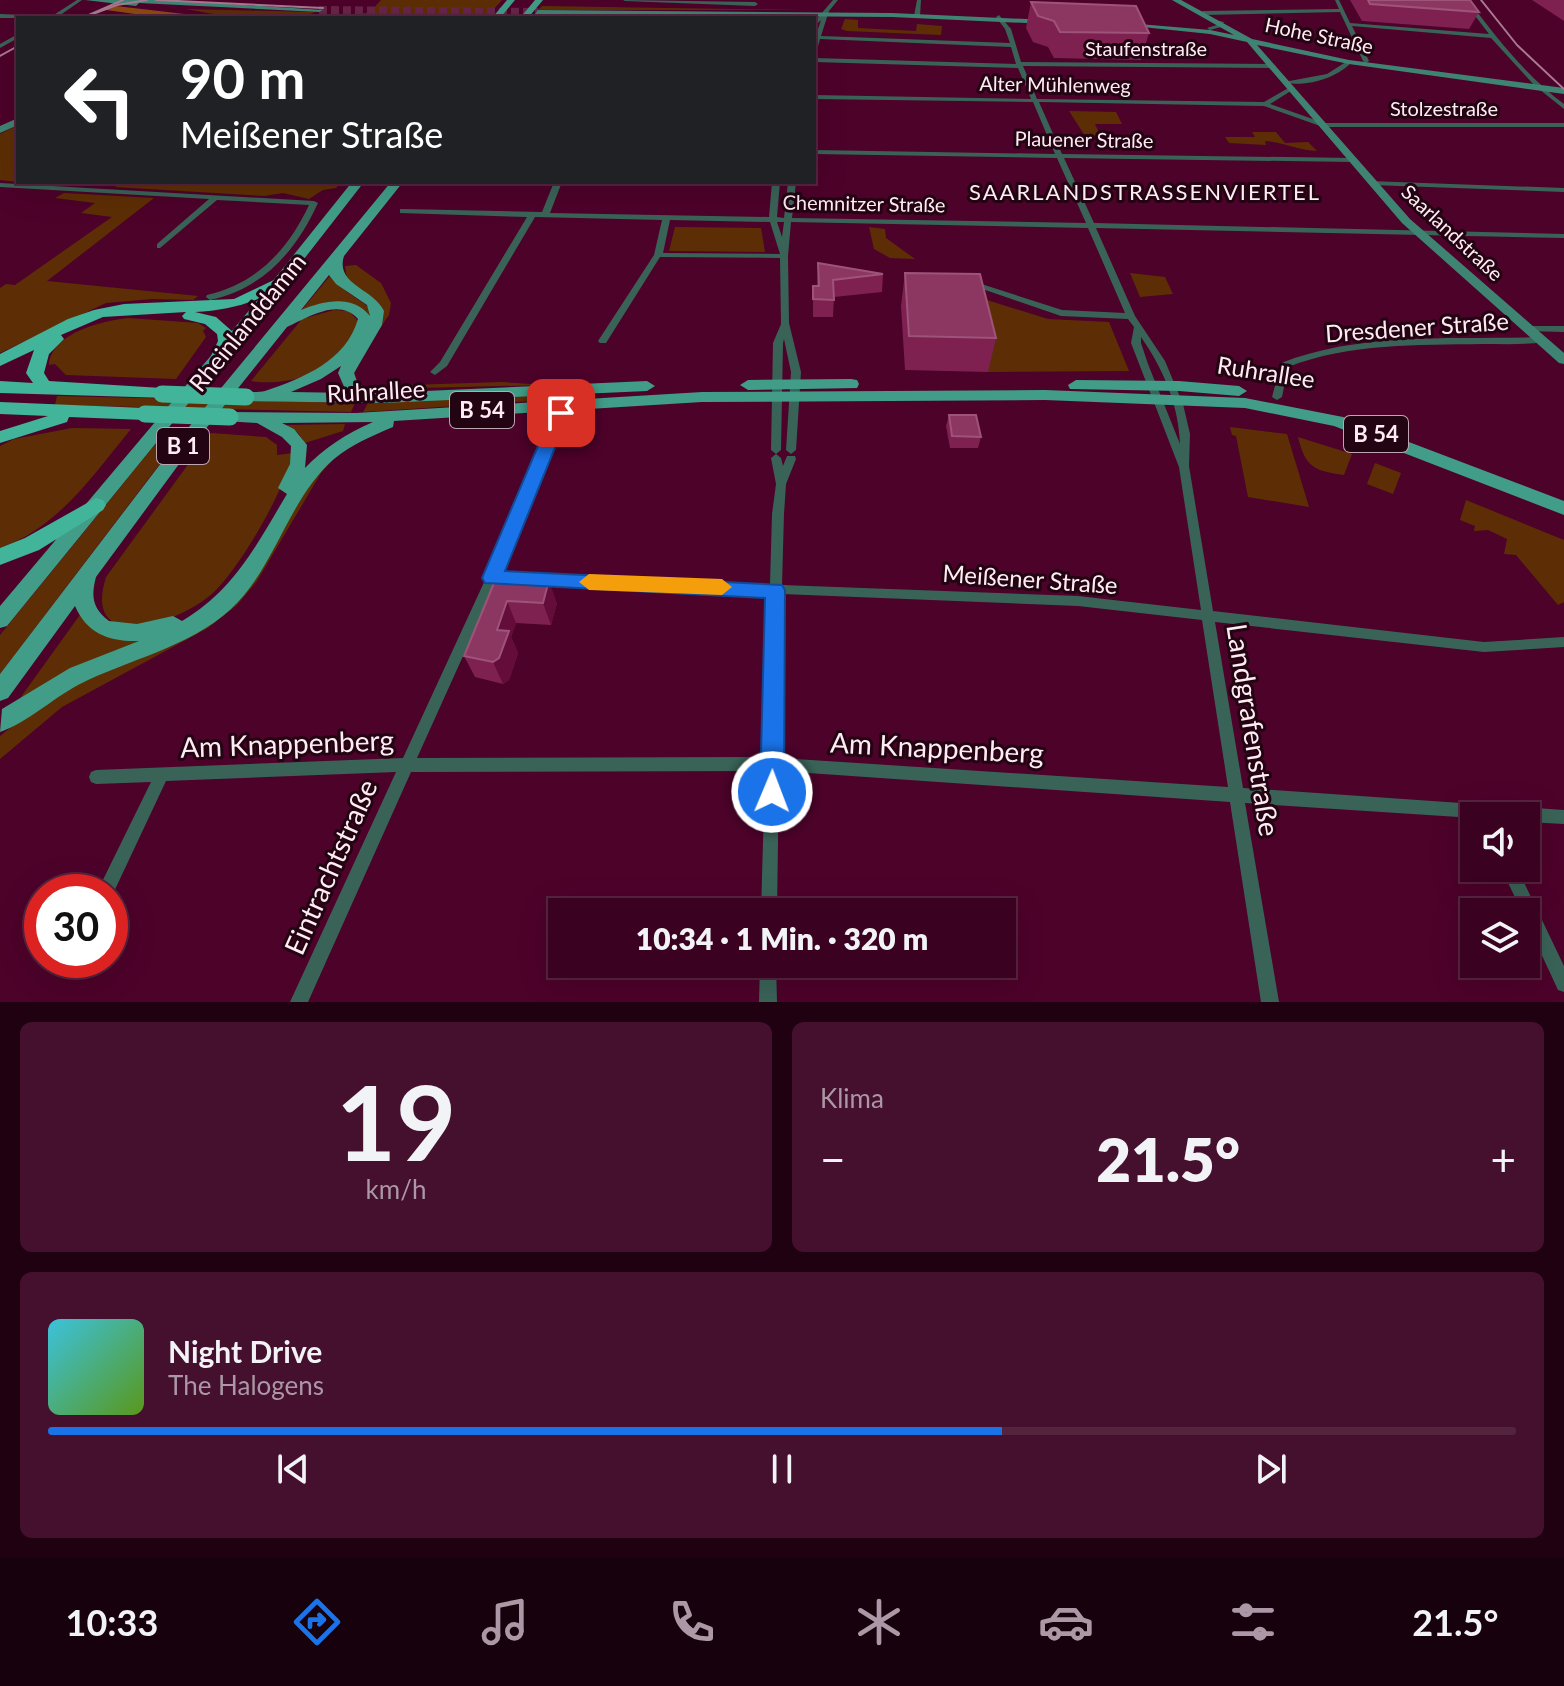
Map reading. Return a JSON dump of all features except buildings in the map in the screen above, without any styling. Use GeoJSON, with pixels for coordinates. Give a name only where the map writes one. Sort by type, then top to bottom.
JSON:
{"type":"FeatureCollection","features":[{"type":"Feature","properties":{"kind":"highway"},"geometry":{"type":"LineString","coordinates":[[0,361],[99,313],[136,308],[219,308],[258,297],[280,282]]}},
{"type":"Feature","properties":{"kind":"highway"},"geometry":{"type":"LineString","coordinates":[[61,390],[38,381],[35,367],[41,352],[64,333],[106,317],[132,313],[210,320],[225,332],[226,341],[219,356]]}},
{"type":"Feature","properties":{"kind":"highway","name":"Ruhrallee"},"geometry":{"type":"LineString","coordinates":[[0,387],[254,397]]}},
{"type":"Feature","properties":{"kind":"highway","name":"Ruhrallee"},"geometry":{"type":"LineString","coordinates":[[0,408],[245,418]]}},
{"type":"Feature","properties":{"kind":"highway"},"geometry":{"type":"LineString","coordinates":[[0,437],[31,425],[93,412]]}},
{"type":"Feature","properties":{"kind":"highway"},"geometry":{"type":"LineString","coordinates":[[0,557],[32,544],[96,505]]}},
{"type":"Feature","properties":{"kind":"main road"},"geometry":{"type":"LineString","coordinates":[[89,0],[319,10]]}},
{"type":"Feature","properties":{"kind":"main road"},"geometry":{"type":"LineString","coordinates":[[240,0],[308,2]]}},
{"type":"Feature","properties":{"kind":"main road"},"geometry":{"type":"LineString","coordinates":[[279,0],[328,5],[310,16]]}},
{"type":"Feature","properties":{"kind":"main road"},"geometry":{"type":"LineString","coordinates":[[498,16],[511,0]]}},
{"type":"Feature","properties":{"kind":"main road"},"geometry":{"type":"LineString","coordinates":[[1176,0],[1246,37]]}},
{"type":"Feature","properties":{"kind":"main road"},"geometry":{"type":"LineString","coordinates":[[124,2],[206,15]]}},
{"type":"Feature","properties":{"kind":"main road"},"geometry":{"type":"LineString","coordinates":[[540,6],[755,4],[825,13]]}},
{"type":"Feature","properties":{"kind":"main road"},"geometry":{"type":"LineString","coordinates":[[540,6],[781,14],[917,14],[1056,21]]}},
{"type":"Feature","properties":{"kind":"main road"},"geometry":{"type":"LineString","coordinates":[[781,14],[791,16]]}},
{"type":"Feature","properties":{"kind":"main road","name":"Hohe Straße"},"geometry":{"type":"LineString","coordinates":[[1542,89],[1366,61],[1246,37],[1120,24],[1210,28],[1246,37],[1349,62],[1542,89],[1564,90]]}},
{"type":"Feature","properties":{"kind":"main road","name":"Saarlandstraße"},"geometry":{"type":"LineString","coordinates":[[1246,37],[1415,231],[1564,360]]}},
{"type":"Feature","properties":{"kind":"main road","name":"Rheinlanddamm"},"geometry":{"type":"LineString","coordinates":[[0,620],[280,282],[356,184]]}},
{"type":"Feature","properties":{"kind":"main road","name":"Rheinlanddamm"},"geometry":{"type":"LineString","coordinates":[[0,691],[272,333],[395,184]]}},
{"type":"Feature","properties":{"kind":"main road"},"geometry":{"type":"LineString","coordinates":[[342,249],[334,264],[338,278],[376,306],[378,315],[351,362],[346,377],[352,387],[383,398]]}},
{"type":"Feature","properties":{"kind":"main road"},"geometry":{"type":"LineString","coordinates":[[254,397],[302,383],[329,368],[360,332],[365,319],[353,308],[333,306],[295,317],[272,333]]}},
{"type":"Feature","properties":{"kind":"main road"},"geometry":{"type":"LineString","coordinates":[[565,403],[586,388]]}},
{"type":"Feature","properties":{"kind":"main road","name":"Ruhrallee"},"geometry":{"type":"LineString","coordinates":[[254,397],[383,398],[586,388],[1154,392],[1277,397],[1349,414],[1564,495]]}},
{"type":"Feature","properties":{"kind":"main road","name":"Ruhrallee"},"geometry":{"type":"LineString","coordinates":[[245,418],[415,415],[786,391]]}},
{"type":"Feature","properties":{"kind":"main road","name":"Ruhrallee"},"geometry":{"type":"LineString","coordinates":[[1175,393],[1337,421],[1564,508]]}},
{"type":"Feature","properties":{"kind":"main road"},"geometry":{"type":"LineString","coordinates":[[0,722],[77,675],[172,636],[215,610],[242,582],[306,477],[324,456],[345,440],[371,427],[415,415]]}},
{"type":"Feature","properties":{"kind":"main road"},"geometry":{"type":"LineString","coordinates":[[96,561],[83,585],[82,597],[95,623],[114,631],[161,629],[179,622],[213,600],[243,564],[299,464],[297,441],[245,418]]}},
{"type":"Feature","properties":{"kind":"street"},"geometry":{"type":"LineString","coordinates":[[56,16],[80,0]]}},
{"type":"Feature","properties":{"kind":"street"},"geometry":{"type":"LineString","coordinates":[[625,0],[755,4]]}},
{"type":"Feature","properties":{"kind":"street"},"geometry":{"type":"LineString","coordinates":[[816,23],[836,0]]}},
{"type":"Feature","properties":{"kind":"street"},"geometry":{"type":"LineString","coordinates":[[917,14],[919,0]]}},
{"type":"Feature","properties":{"kind":"street"},"geometry":{"type":"LineString","coordinates":[[1274,0],[1277,11]]}},
{"type":"Feature","properties":{"kind":"street"},"geometry":{"type":"LineString","coordinates":[[1337,0],[1366,61]]}},
{"type":"Feature","properties":{"kind":"street"},"geometry":{"type":"LineString","coordinates":[[1465,0],[1492,36],[1542,89],[1564,107]]}},
{"type":"Feature","properties":{"kind":"street"},"geometry":{"type":"LineString","coordinates":[[1203,13],[1341,10]]}},
{"type":"Feature","properties":{"kind":"street"},"geometry":{"type":"LineString","coordinates":[[1319,11],[1348,21],[1492,36]]}},
{"type":"Feature","properties":{"kind":"street"},"geometry":{"type":"LineString","coordinates":[[825,13],[817,38],[1012,45]]}},
{"type":"Feature","properties":{"kind":"street","name":"Landgrafenstraße"},"geometry":{"type":"LineString","coordinates":[[1000,18],[1008,29],[1019,65],[1137,329],[1151,344],[1175,393],[1188,441],[1184,467]]}},
{"type":"Feature","properties":{"kind":"street"},"geometry":{"type":"LineString","coordinates":[[1210,28],[1219,26],[1221,22]]}},
{"type":"Feature","properties":{"kind":"street","name":"Staufenstraße"},"geometry":{"type":"LineString","coordinates":[[816,60],[1273,66]]}},
{"type":"Feature","properties":{"kind":"street"},"geometry":{"type":"LineString","coordinates":[[1265,104],[1289,85],[1343,68],[1349,62]]}},
{"type":"Feature","properties":{"kind":"street","name":"Alter Mühlenweg"},"geometry":{"type":"LineString","coordinates":[[816,97],[1265,104]]}},
{"type":"Feature","properties":{"kind":"street","name":"Saarlandstraße"},"geometry":{"type":"LineString","coordinates":[[1265,104],[1323,125]]}},
{"type":"Feature","properties":{"kind":"street","name":"Stolzestraße"},"geometry":{"type":"LineString","coordinates":[[1323,125],[1564,125]]}},
{"type":"Feature","properties":{"kind":"street","name":"Plauener Straße"},"geometry":{"type":"LineString","coordinates":[[816,152],[1353,160]]}},
{"type":"Feature","properties":{"kind":"street"},"geometry":{"type":"LineString","coordinates":[[1372,183],[1564,190]]}},
{"type":"Feature","properties":{"kind":"street"},"geometry":{"type":"LineString","coordinates":[[546,211],[557,184]]}},
{"type":"Feature","properties":{"kind":"street"},"geometry":{"type":"LineString","coordinates":[[776,184],[775,238],[784,256]]}},
{"type":"Feature","properties":{"kind":"street"},"geometry":{"type":"LineString","coordinates":[[769,898],[775,590],[781,484],[776,454],[791,343],[785,323],[784,256],[792,184]]}},
{"type":"Feature","properties":{"kind":"street"},"geometry":{"type":"LineString","coordinates":[[0,185],[314,203],[305,224],[253,282],[237,292],[210,297]]}},
{"type":"Feature","properties":{"kind":"street"},"geometry":{"type":"LineString","coordinates":[[160,246],[216,197]]}},
{"type":"Feature","properties":{"kind":"street","name":"Chemnitzer Straße"},"geometry":{"type":"LineString","coordinates":[[403,211],[532,215],[546,211],[666,220],[1093,225],[1564,236]]}},
{"type":"Feature","properties":{"kind":"street"},"geometry":{"type":"LineString","coordinates":[[435,372],[444,364],[532,215]]}},
{"type":"Feature","properties":{"kind":"street"},"geometry":{"type":"LineString","coordinates":[[603,341],[658,255],[666,220]]}},
{"type":"Feature","properties":{"kind":"street"},"geometry":{"type":"LineString","coordinates":[[658,255],[784,256]]}},
{"type":"Feature","properties":{"kind":"street"},"geometry":{"type":"LineString","coordinates":[[968,282],[1061,313],[1131,316]]}},
{"type":"Feature","properties":{"kind":"street"},"geometry":{"type":"LineString","coordinates":[[781,484],[791,454],[778,343],[785,323]]}},
{"type":"Feature","properties":{"kind":"street","name":"Landgrafenstraße"},"geometry":{"type":"LineString","coordinates":[[1137,329],[1136,343],[1184,467],[1270,1002]]}},
{"type":"Feature","properties":{"kind":"street","name":"Dresdener Straße"},"geometry":{"type":"LineString","coordinates":[[1529,329],[1564,329]]}},
{"type":"Feature","properties":{"kind":"street","name":"Dresdener Straße"},"geometry":{"type":"LineString","coordinates":[[1277,397],[1284,365],[1321,353],[1377,346],[1541,340]]}},
{"type":"Feature","properties":{"kind":"street","name":"Eintrachtstraße"},"geometry":{"type":"LineString","coordinates":[[299,1002],[492,578],[565,403]]}},
{"type":"Feature","properties":{"kind":"street","name":"Meißener Straße"},"geometry":{"type":"LineString","coordinates":[[492,578],[1078,601],[1484,647],[1564,642]]}},
{"type":"Feature","properties":{"kind":"street","name":"Am Knappenberg"},"geometry":{"type":"LineString","coordinates":[[96,777],[405,765],[773,764],[1236,792],[1460,812]]}},
{"type":"Feature","properties":{"kind":"street","name":"Am Knappenberg"},"geometry":{"type":"LineString","coordinates":[[114,874],[162,774]]}},
{"type":"Feature","properties":{"kind":"street","name":"Am Knappenberg"},"geometry":{"type":"LineString","coordinates":[[1540,816],[1564,817]]}},
{"type":"Feature","properties":{"kind":"street"},"geometry":{"type":"LineString","coordinates":[[1516,882],[1564,984]]}},
{"type":"Feature","properties":{"kind":"street"},"geometry":{"type":"LineString","coordinates":[[768,978],[768,1002]]}},
{"type":"Feature","properties":{"kind":"shaded area"},"geometry":{"type":"Polygon","coordinates":[[[381,0],[502,0],[488,16],[351,16],[370,12],[381,0]]]}},
{"type":"Feature","properties":{"kind":"shaded area"},"geometry":{"type":"Polygon","coordinates":[[[116,6],[197,16],[132,16],[135,14],[106,10],[116,6]]]}},
{"type":"Feature","properties":{"kind":"shaded area"},"geometry":{"type":"Polygon","coordinates":[[[542,6],[803,10],[538,10],[542,6]]]}},
{"type":"Feature","properties":{"kind":"shaded area"},"geometry":{"type":"Polygon","coordinates":[[[186,9],[315,12],[305,16],[227,16],[186,9]]]}},
{"type":"Feature","properties":{"kind":"shaded area"},"geometry":{"type":"Polygon","coordinates":[[[845,19],[858,20],[858,28],[916,31],[917,24],[942,26],[941,35],[847,31],[841,29],[845,19]]]}},
{"type":"Feature","properties":{"kind":"shaded area"},"geometry":{"type":"Polygon","coordinates":[[[1069,111],[1116,112],[1122,124],[1095,124],[1100,135],[1144,135],[1147,142],[1126,139],[1104,142],[1101,136],[1087,139],[1069,111]]]}},
{"type":"Feature","properties":{"kind":"shaded area"},"geometry":{"type":"Polygon","coordinates":[[[16,126],[16,182],[0,180],[0,134],[16,126]]]}},
{"type":"Feature","properties":{"kind":"shaded area"},"geometry":{"type":"Polygon","coordinates":[[[1252,132],[1276,132],[1285,143],[1308,142],[1317,151],[1265,141],[1266,145],[1229,143],[1225,137],[1255,137],[1252,132]]]}},
{"type":"Feature","properties":{"kind":"shaded area"},"geometry":{"type":"Polygon","coordinates":[[[119,184],[339,184],[309,199],[283,193],[264,196],[115,187],[119,184]]]}},
{"type":"Feature","properties":{"kind":"shaded area"},"geometry":{"type":"Polygon","coordinates":[[[64,193],[154,198],[47,281],[198,296],[193,300],[152,299],[106,303],[0,353],[0,288],[6,284],[15,285],[112,217],[81,213],[95,203],[55,198],[64,193]]]}},
{"type":"Feature","properties":{"kind":"shaded area"},"geometry":{"type":"Polygon","coordinates":[[[675,227],[761,228],[765,252],[669,251],[675,227]]]}},
{"type":"Feature","properties":{"kind":"shaded area"},"geometry":{"type":"Polygon","coordinates":[[[869,227],[885,229],[886,238],[915,259],[890,258],[874,249],[869,227]]]}},
{"type":"Feature","properties":{"kind":"shaded area"},"geometry":{"type":"Polygon","coordinates":[[[356,265],[381,283],[391,303],[389,315],[360,357],[353,379],[357,360],[383,314],[377,301],[347,280],[345,266],[356,265]]]}},
{"type":"Feature","properties":{"kind":"shaded area"},"geometry":{"type":"Polygon","coordinates":[[[334,271],[339,284],[370,308],[370,318],[356,306],[347,304],[300,312],[334,271]]]}},
{"type":"Feature","properties":{"kind":"shaded area"},"geometry":{"type":"Polygon","coordinates":[[[1130,273],[1165,277],[1173,294],[1140,297],[1130,273]]]}},
{"type":"Feature","properties":{"kind":"shaded area"},"geometry":{"type":"Polygon","coordinates":[[[971,295],[1048,319],[1109,322],[1129,371],[988,372],[971,295]]]}},
{"type":"Feature","properties":{"kind":"shaded area"},"geometry":{"type":"Polygon","coordinates":[[[334,310],[349,311],[359,322],[331,363],[287,381],[251,381],[302,319],[334,310]]]}},
{"type":"Feature","properties":{"kind":"shaded area"},"geometry":{"type":"Polygon","coordinates":[[[128,318],[198,323],[206,328],[203,331],[206,337],[176,379],[66,375],[55,364],[49,365],[52,354],[68,337],[92,326],[128,318]]]}},
{"type":"Feature","properties":{"kind":"shaded area"},"geometry":{"type":"Polygon","coordinates":[[[502,382],[547,385],[374,389],[378,386],[502,382]]]}},
{"type":"Feature","properties":{"kind":"shaded area"},"geometry":{"type":"Polygon","coordinates":[[[564,393],[562,399],[363,412],[368,403],[564,393]]]}},
{"type":"Feature","properties":{"kind":"shaded area"},"geometry":{"type":"Polygon","coordinates":[[[57,396],[355,403],[351,412],[55,405],[57,396]]]}},
{"type":"Feature","properties":{"kind":"shaded area"},"geometry":{"type":"Polygon","coordinates":[[[345,424],[343,431],[305,443],[298,433],[286,425],[345,424]]]}},
{"type":"Feature","properties":{"kind":"shaded area"},"geometry":{"type":"Polygon","coordinates":[[[1230,427],[1287,434],[1309,507],[1248,497],[1236,436],[1232,435],[1230,427]]]}},
{"type":"Feature","properties":{"kind":"shaded area"},"geometry":{"type":"Polygon","coordinates":[[[72,428],[131,429],[89,481],[57,513],[21,539],[0,548],[0,446],[14,439],[72,428]]]}},
{"type":"Feature","properties":{"kind":"shaded area"},"geometry":{"type":"Polygon","coordinates":[[[166,431],[184,432],[0,674],[0,635],[166,431]]]}},
{"type":"Feature","properties":{"kind":"shaded area"},"geometry":{"type":"Polygon","coordinates":[[[211,433],[266,437],[277,445],[277,455],[293,453],[272,506],[237,565],[199,604],[159,622],[120,625],[108,617],[102,602],[106,577],[211,433]]]}},
{"type":"Feature","properties":{"kind":"shaded area"},"geometry":{"type":"Polygon","coordinates":[[[1298,437],[1352,454],[1344,475],[1312,466],[1304,455],[1298,437]]]}},
{"type":"Feature","properties":{"kind":"shaded area"},"geometry":{"type":"Polygon","coordinates":[[[334,458],[321,473],[257,581],[237,605],[208,628],[62,707],[0,759],[0,736],[52,695],[192,631],[310,481],[334,458]]]}},
{"type":"Feature","properties":{"kind":"shaded area"},"geometry":{"type":"Polygon","coordinates":[[[1375,463],[1401,473],[1393,494],[1367,484],[1375,463]]]}},
{"type":"Feature","properties":{"kind":"shaded area"},"geometry":{"type":"Polygon","coordinates":[[[1466,500],[1564,540],[1564,602],[1558,605],[1516,555],[1504,554],[1507,539],[1488,530],[1474,531],[1475,526],[1460,520],[1466,500]]]}},
{"type":"Feature","properties":{"kind":"shaded area"},"geometry":{"type":"Polygon","coordinates":[[[82,612],[95,630],[103,634],[122,638],[154,637],[13,708],[82,612]]]}},
{"type":"Feature","properties":{"kind":"tunnel"},"geometry":{"type":"LineString","coordinates":[[319,10],[538,12]]}},
{"type":"Feature","properties":{"kind":"tram line"},"geometry":{"type":"LineString","coordinates":[[87,16],[123,0]]}},
{"type":"Feature","properties":{"kind":"tram line"},"geometry":{"type":"LineString","coordinates":[[0,56],[16,47]]}},
{"type":"Feature","properties":{"kind":"railway"},"geometry":{"type":"LineString","coordinates":[[87,16],[117,5],[147,0]]}},
{"type":"Feature","properties":{"kind":"railway"},"geometry":{"type":"LineString","coordinates":[[156,0],[323,8]]}},
{"type":"Feature","properties":{"kind":"railway"},"geometry":{"type":"LineString","coordinates":[[1481,0],[1517,45],[1564,89]]}},
{"type":"Feature","properties":{"kind":"slow traffic"},"geometry":{"type":"LineString","coordinates":[[589,582],[722,587]]}},
{"type":"Feature","properties":{"kind":"district","name":"SAARLANDSTRASSENVIERTEL"},"geometry":{"type":"Point","coordinates":[1145,192]}},
{"type":"Feature","properties":{"kind":"route"},"geometry":{"type":"LineString","coordinates":[[561,413],[492,578],[775,590],[772,792]]}}]}
